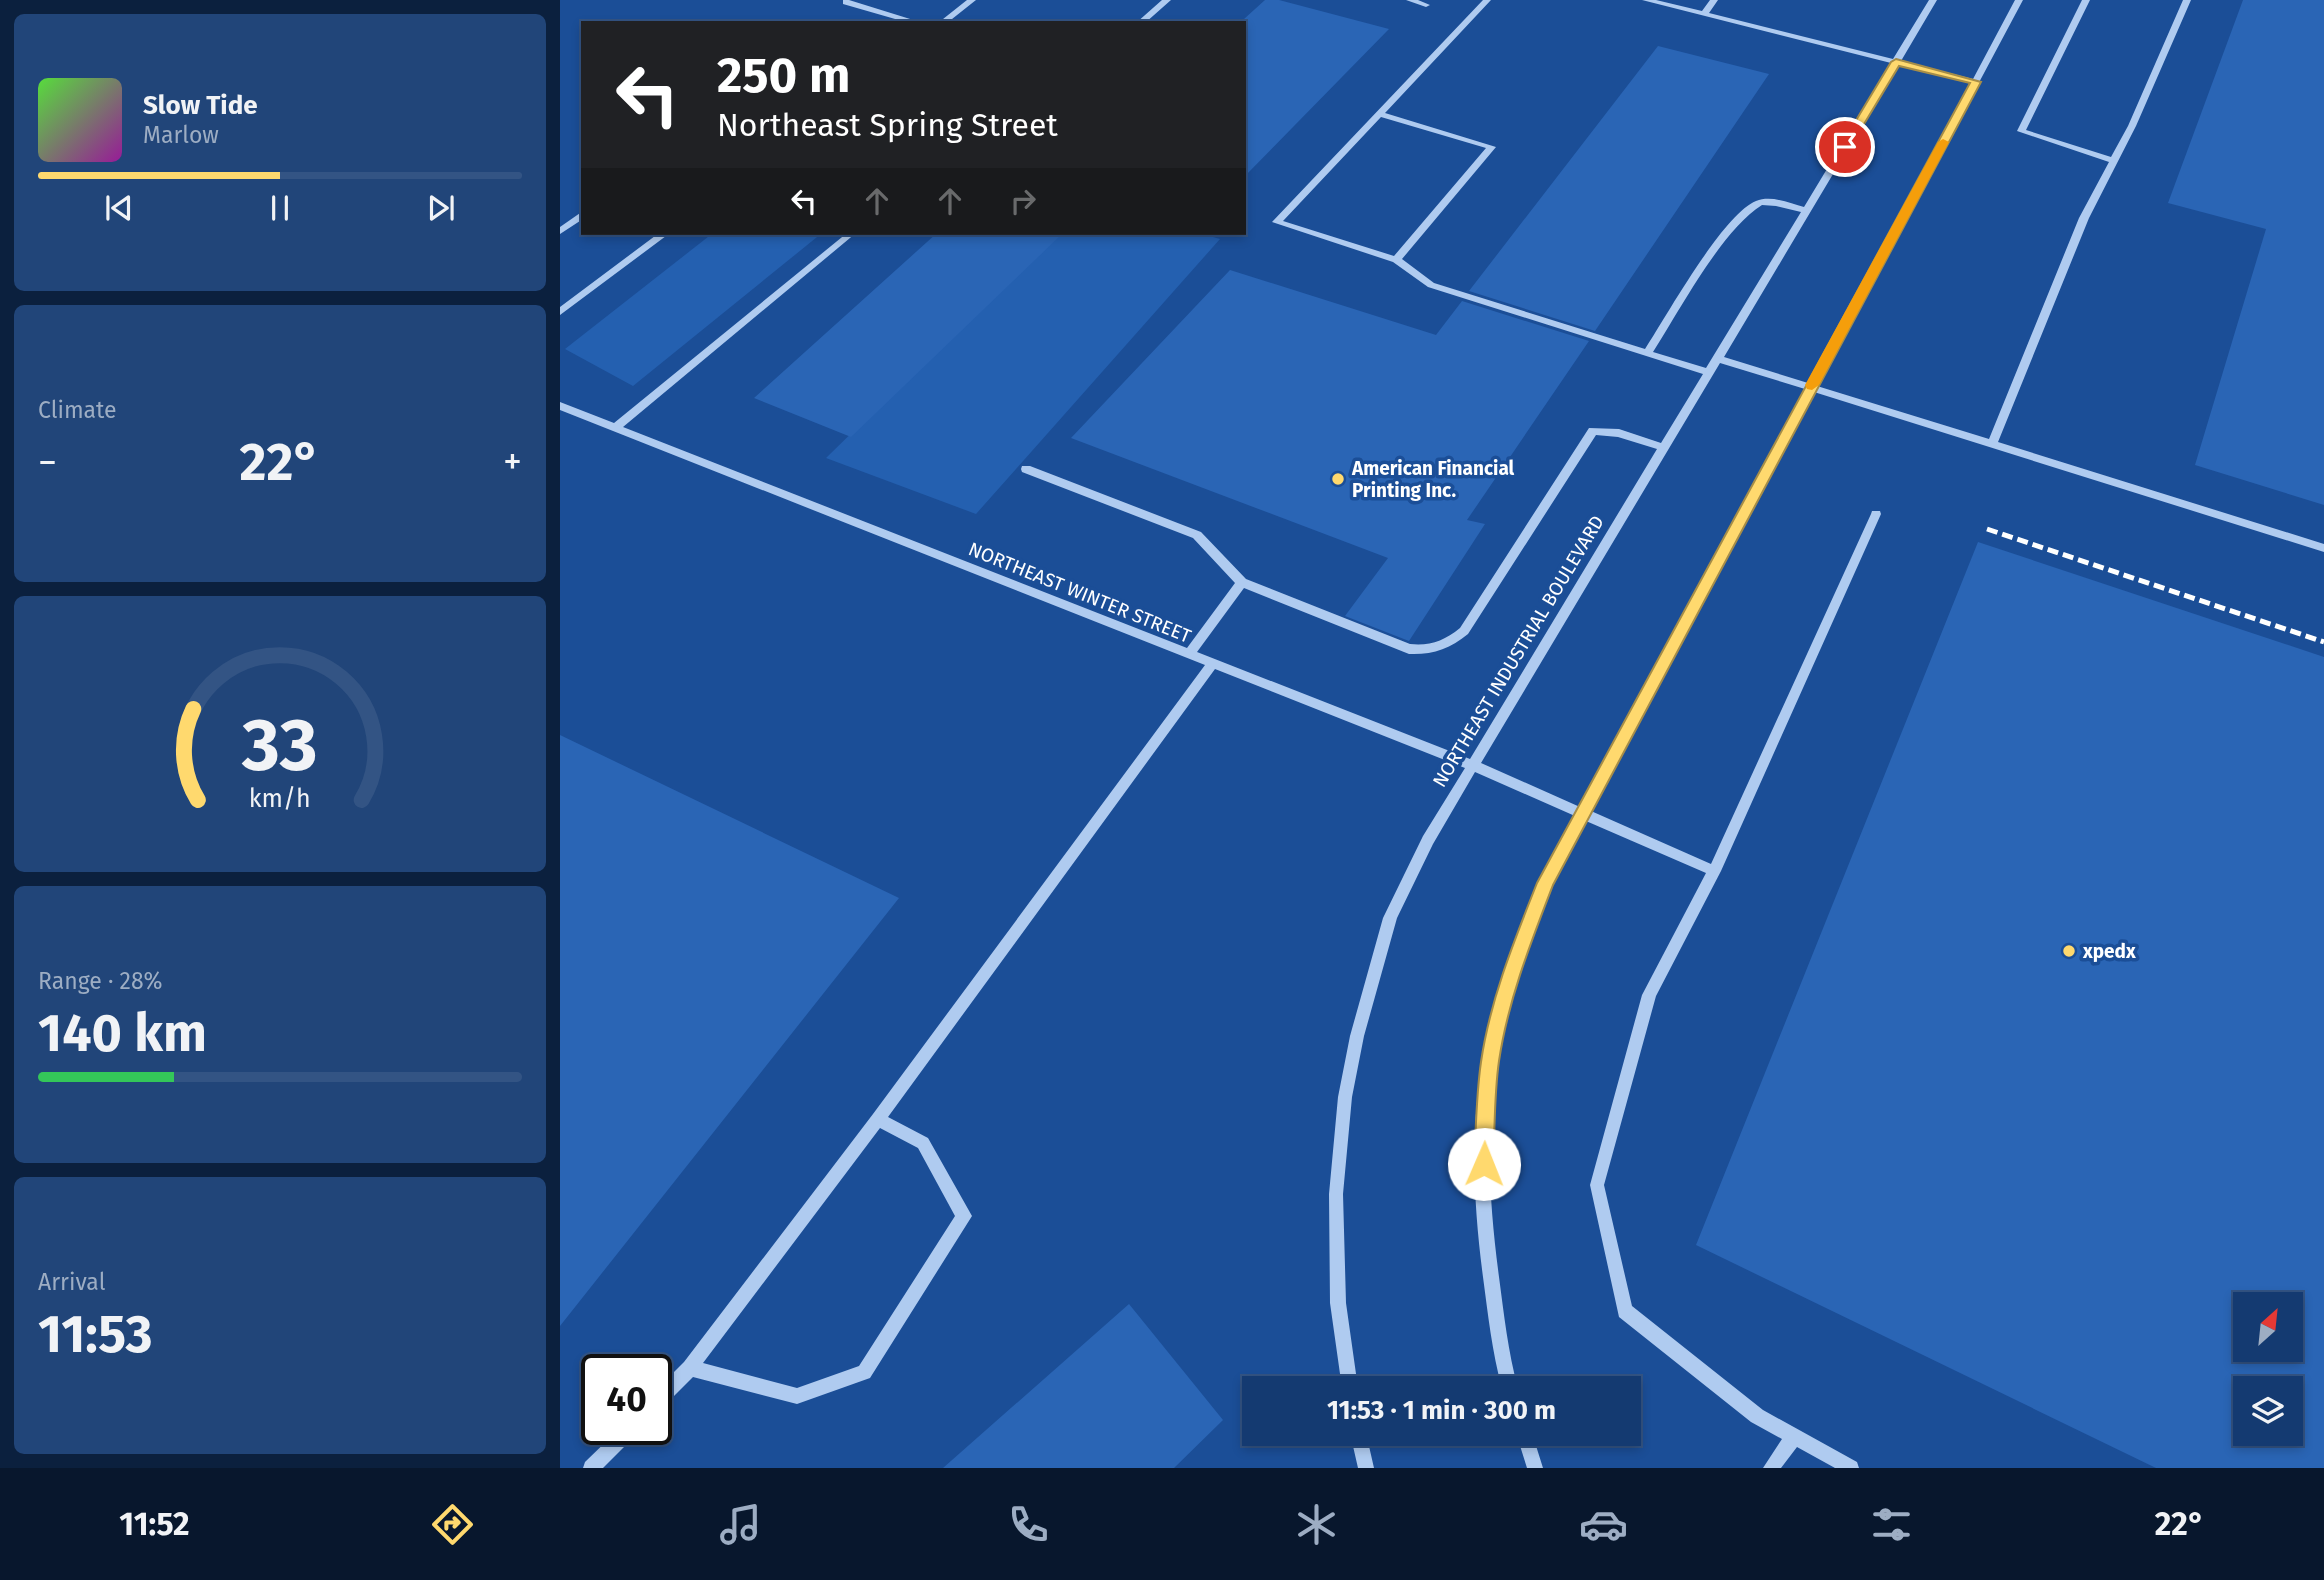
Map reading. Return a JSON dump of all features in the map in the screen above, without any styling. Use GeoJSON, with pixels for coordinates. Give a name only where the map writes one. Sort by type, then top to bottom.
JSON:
{"type":"FeatureCollection","features":[{"type":"Feature","properties":{"kind":"street"},"geometry":{"type":"LineString","coordinates":[[945,21],[972,0]]}},
{"type":"Feature","properties":{"kind":"street"},"geometry":{"type":"LineString","coordinates":[[1142,21],[1167,0]]}},
{"type":"Feature","properties":{"kind":"street"},"geometry":{"type":"LineString","coordinates":[[1410,0],[1426,5]]}},
{"type":"Feature","properties":{"kind":"street"},"geometry":{"type":"LineString","coordinates":[[1487,0],[1277,222],[1396,260],[1431,285],[1710,373]]}},
{"type":"Feature","properties":{"kind":"street"},"geometry":{"type":"LineString","coordinates":[[1646,0],[1976,82]]}},
{"type":"Feature","properties":{"kind":"street"},"geometry":{"type":"LineString","coordinates":[[1704,14],[1714,0]]}},
{"type":"Feature","properties":{"kind":"street","name":"NORTHEAST INDUSTRIAL BOULEVARD"},"geometry":{"type":"LineString","coordinates":[[1348,1376],[1338,1303],[1336,1194],[1349,1073],[1372,977],[1390,918],[1428,840],[1933,0]]}},
{"type":"Feature","properties":{"kind":"street"},"geometry":{"type":"LineString","coordinates":[[1508,1376],[1490,1277],[1483,1190],[1490,1063],[1502,1005],[1520,946],[1546,883],[2019,0]]}},
{"type":"Feature","properties":{"kind":"street"},"geometry":{"type":"LineString","coordinates":[[1992,444],[2084,218],[2114,161],[2187,0]]}},
{"type":"Feature","properties":{"kind":"street"},"geometry":{"type":"LineString","coordinates":[[846,2],[912,21]]}},
{"type":"Feature","properties":{"kind":"street"},"geometry":{"type":"LineString","coordinates":[[1379,114],[1492,147],[1396,260]]}},
{"type":"Feature","properties":{"kind":"street"},"geometry":{"type":"LineString","coordinates":[[1647,354],[1726,233],[1747,207],[1762,201],[1807,210]]}},
{"type":"Feature","properties":{"kind":"street"},"geometry":{"type":"LineString","coordinates":[[560,312],[662,235]]}},
{"type":"Feature","properties":{"kind":"street"},"geometry":{"type":"LineString","coordinates":[[615,428],[850,235]]}},
{"type":"Feature","properties":{"kind":"street"},"geometry":{"type":"LineString","coordinates":[[1719,359],[2324,548]]}},
{"type":"Feature","properties":{"kind":"street","name":"NORTHEAST WINTER STREET"},"geometry":{"type":"LineString","coordinates":[[560,406],[1474,766],[1714,871]]}},
{"type":"Feature","properties":{"kind":"street"},"geometry":{"type":"LineString","coordinates":[[1026,468],[1197,534],[1213,550],[1226,571],[1242,582],[1409,649],[1439,648],[1464,631],[1593,431],[1619,433],[1665,449]]}},
{"type":"Feature","properties":{"kind":"street"},"geometry":{"type":"LineString","coordinates":[[1851,1468],[1757,1416],[1625,1311],[1597,1185],[1648,995],[1714,871],[1876,514]]}},
{"type":"Feature","properties":{"kind":"street"},"geometry":{"type":"LineString","coordinates":[[1189,653],[1242,582]]}},
{"type":"Feature","properties":{"kind":"street"},"geometry":{"type":"LineString","coordinates":[[672,1386],[690,1368],[878,1119],[1213,663]]}},
{"type":"Feature","properties":{"kind":"street"},"geometry":{"type":"LineString","coordinates":[[690,1368],[797,1396],[864,1372],[964,1216],[923,1143],[878,1119]]}},
{"type":"Feature","properties":{"kind":"street"},"geometry":{"type":"LineString","coordinates":[[1361,1446],[1366,1468]]}},
{"type":"Feature","properties":{"kind":"street"},"geometry":{"type":"LineString","coordinates":[[1528,1446],[1535,1468]]}},
{"type":"Feature","properties":{"kind":"lane"},"geometry":{"type":"LineString","coordinates":[[2086,0],[2021,131],[2114,161]]}},
{"type":"Feature","properties":{"kind":"lane"},"geometry":{"type":"LineString","coordinates":[[560,231],[581,216]]}},
{"type":"Feature","properties":{"kind":"lane"},"geometry":{"type":"LineString","coordinates":[[1771,1468],[1795,1436]]}},
{"type":"Feature","properties":{"kind":"lane"},"geometry":{"type":"LineString","coordinates":[[591,1468],[614,1445]]}},
{"type":"Feature","properties":{"kind":"shaded area"},"geometry":{"type":"Polygon","coordinates":[[[710,235],[820,235],[633,386],[565,349],[710,235]]]}},
{"type":"Feature","properties":{"kind":"shaded area"},"geometry":{"type":"Polygon","coordinates":[[[1054,235],[1206,235],[1220,239],[976,514],[826,458],[1054,235]]]}},
{"type":"Feature","properties":{"kind":"building"},"geometry":{"type":"Polygon","coordinates":[[[1265,0],[1279,0],[1389,29],[1246,175],[1246,21],[1244,19],[1265,0]]]}},
{"type":"Feature","properties":{"kind":"building"},"geometry":{"type":"Polygon","coordinates":[[[2243,0],[2324,0],[2324,505],[2195,465],[2266,229],[2168,203],[2243,0]]]}},
{"type":"Feature","properties":{"kind":"building"},"geometry":{"type":"Polygon","coordinates":[[[1658,46],[1769,74],[1595,331],[1469,291],[1658,46]]]}},
{"type":"Feature","properties":{"kind":"building"},"geometry":{"type":"Polygon","coordinates":[[[935,235],[1061,235],[851,437],[754,398],[935,235]]]}},
{"type":"Feature","properties":{"kind":"building","name":"American Financial Printing Inc."},"geometry":{"type":"Polygon","coordinates":[[[1230,270],[1436,335],[1462,301],[1589,341],[1467,520],[1485,524],[1409,641],[1345,616],[1388,558],[1071,438],[1230,270]]]}},
{"type":"Feature","properties":{"kind":"building","name":"xpedx"},"geometry":{"type":"Polygon","coordinates":[[[1978,542],[2324,657],[2324,1468],[2156,1468],[1696,1245],[1978,542]]]}},
{"type":"Feature","properties":{"kind":"building"},"geometry":{"type":"Polygon","coordinates":[[[560,735],[899,898],[560,1326],[560,735]]]}},
{"type":"Feature","properties":{"kind":"building"},"geometry":{"type":"Polygon","coordinates":[[[1129,1304],[1223,1420],[1174,1468],[943,1468],[1129,1304]]]}},
{"type":"Feature","properties":{"kind":"railway"},"geometry":{"type":"LineString","coordinates":[[1987,529],[2324,642]]}},
{"type":"Feature","properties":{"kind":"slow traffic"},"geometry":{"type":"LineString","coordinates":[[1812,385],[1943,142]]}},
{"type":"Feature","properties":{"kind":"place","name":"American Financial Printing Inc."},"geometry":{"type":"Point","coordinates":[1338,479]}},
{"type":"Feature","properties":{"kind":"place","name":"xpedx"},"geometry":{"type":"Point","coordinates":[2069,951]}},
{"type":"Feature","properties":{"kind":"route"},"geometry":{"type":"LineString","coordinates":[[1484,1164],[1490,1063],[1502,1005],[1520,946],[1546,883],[1976,82],[1896,62],[1845,147]]}}]}
